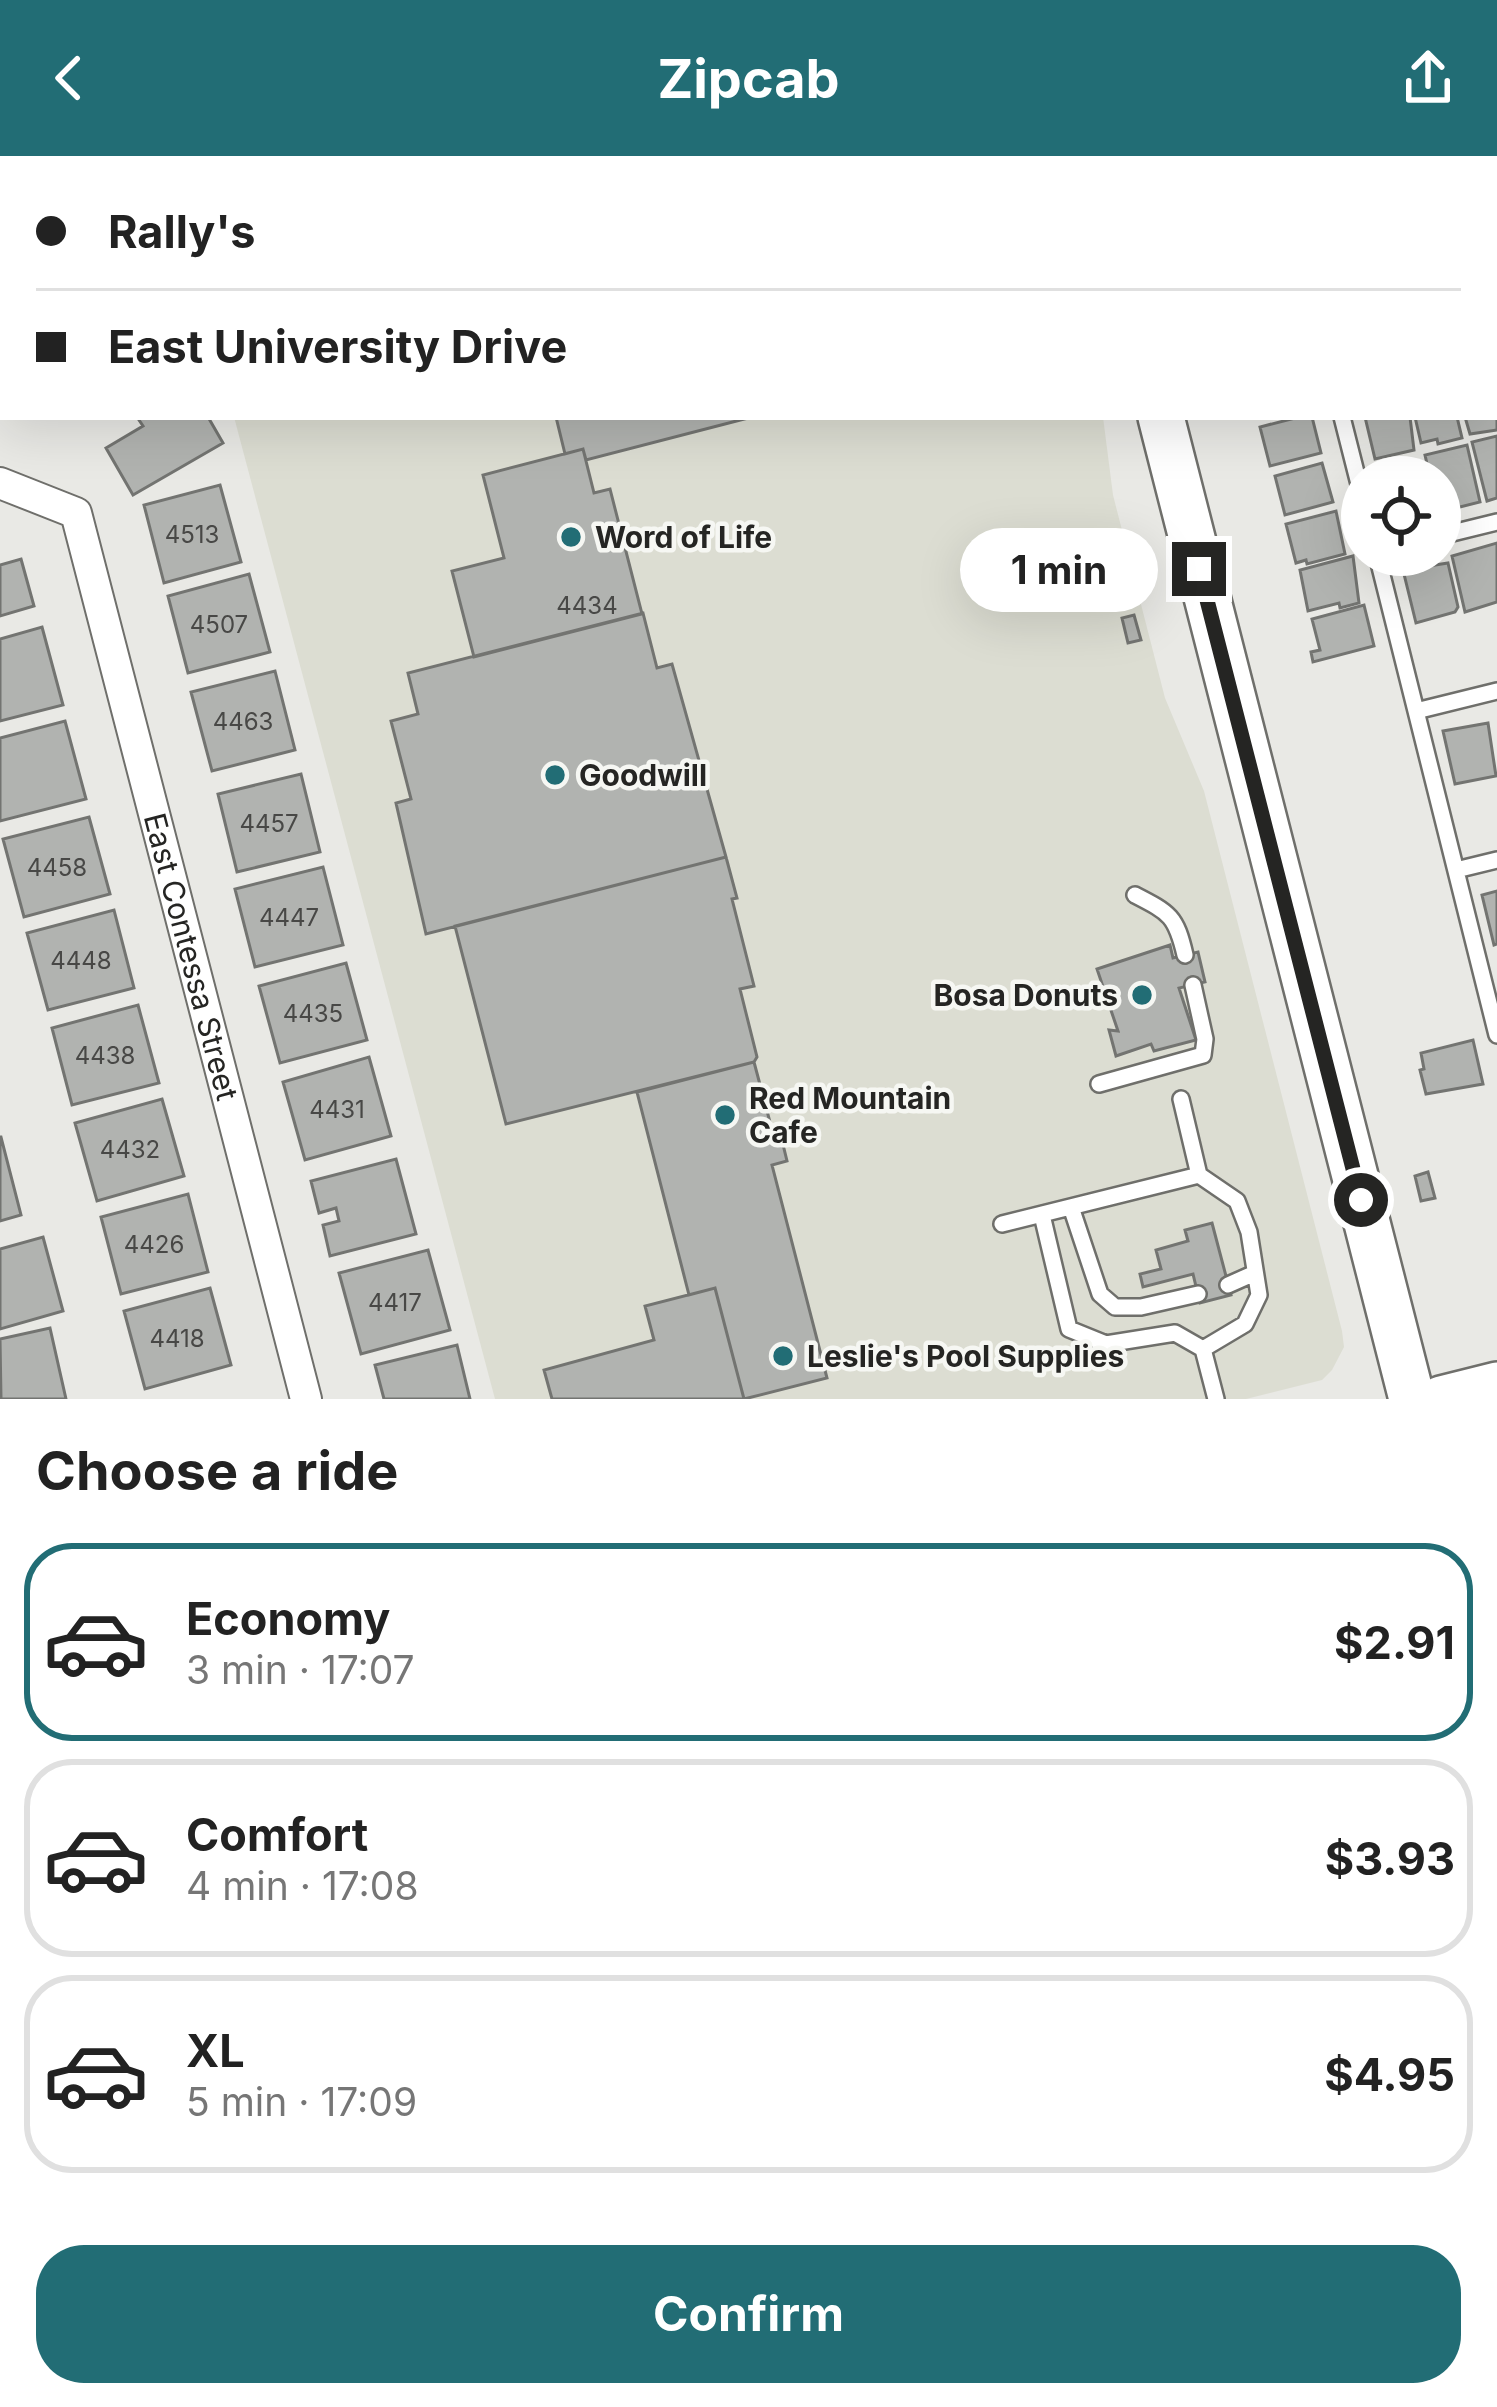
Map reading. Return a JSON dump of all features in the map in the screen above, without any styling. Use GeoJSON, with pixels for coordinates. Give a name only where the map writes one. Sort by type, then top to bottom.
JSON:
{"type":"FeatureCollection","features":[{"type":"Feature","properties":{"kind":"main road"},"geometry":{"type":"LineString","coordinates":[[1162,420],[1412,1399]]}},
{"type":"Feature","properties":{"kind":"main road"},"geometry":{"type":"LineString","coordinates":[[1441,1399],[1497,1385]]}},
{"type":"Feature","properties":{"kind":"street","name":"East Contessa Street"},"geometry":{"type":"LineString","coordinates":[[0,483],[76,513],[306,1399]]}},
{"type":"Feature","properties":{"kind":"lane"},"geometry":{"type":"LineString","coordinates":[[1343,420],[1352,456]]}},
{"type":"Feature","properties":{"kind":"lane"},"geometry":{"type":"LineString","coordinates":[[1461,531],[1497,522]]}},
{"type":"Feature","properties":{"kind":"lane"},"geometry":{"type":"LineString","coordinates":[[1382,576],[1497,1034]]}},
{"type":"Feature","properties":{"kind":"lane"},"geometry":{"type":"LineString","coordinates":[[1416,711],[1497,691]]}},
{"type":"Feature","properties":{"kind":"lane"},"geometry":{"type":"LineString","coordinates":[[1456,870],[1497,860]]}},
{"type":"Feature","properties":{"kind":"lane"},"geometry":{"type":"LineString","coordinates":[[1136,895],[1178,924],[1185,955]]}},
{"type":"Feature","properties":{"kind":"lane"},"geometry":{"type":"LineString","coordinates":[[1100,1084],[1203,1055],[1205,1039],[1192,985]]}},
{"type":"Feature","properties":{"kind":"lane"},"geometry":{"type":"LineString","coordinates":[[1181,1100],[1199,1175],[1238,1201],[1249,1232],[1259,1295],[1245,1324],[1203,1349]]}},
{"type":"Feature","properties":{"kind":"lane"},"geometry":{"type":"LineString","coordinates":[[1003,1225],[1199,1175]]}},
{"type":"Feature","properties":{"kind":"lane"},"geometry":{"type":"LineString","coordinates":[[1071,1207],[1100,1294],[1115,1307],[1141,1307],[1198,1294]]}},
{"type":"Feature","properties":{"kind":"lane"},"geometry":{"type":"LineString","coordinates":[[1042,1215],[1069,1329],[1106,1344],[1175,1333],[1203,1349],[1216,1399]]}},
{"type":"Feature","properties":{"kind":"lane"},"geometry":{"type":"LineString","coordinates":[[1228,1286],[1255,1273]]}},
{"type":"Feature","properties":{"kind":"shaded area"},"geometry":{"type":"Polygon","coordinates":[[[235,420],[1103,420],[1113,495],[1165,698],[1204,791],[1342,1331],[1344,1347],[1332,1370],[1322,1380],[1246,1399],[495,1399],[235,420]]]}},
{"type":"Feature","properties":{"kind":"building"},"geometry":{"type":"Polygon","coordinates":[[[139,420],[210,420],[223,443],[133,495],[106,448],[143,426],[139,420]]]}},
{"type":"Feature","properties":{"kind":"building"},"geometry":{"type":"Polygon","coordinates":[[[557,420],[740,420],[586,460],[583,449],[565,454],[557,420]]]}},
{"type":"Feature","properties":{"kind":"building"},"geometry":{"type":"Polygon","coordinates":[[[1313,420],[1321,453],[1270,466],[1260,427],[1313,420]]]}},
{"type":"Feature","properties":{"kind":"building"},"geometry":{"type":"Polygon","coordinates":[[[1366,420],[1410,420],[1414,450],[1374,456],[1366,420]]]}},
{"type":"Feature","properties":{"kind":"building"},"geometry":{"type":"Polygon","coordinates":[[[1416,420],[1458,420],[1462,438],[1421,443],[1416,420]]]}},
{"type":"Feature","properties":{"kind":"building"},"geometry":{"type":"Polygon","coordinates":[[[1466,420],[1497,420],[1497,430],[1470,434],[1466,420]]]}},
{"type":"Feature","properties":{"kind":"building"},"geometry":{"type":"Polygon","coordinates":[[[1497,436],[1497,498],[1487,501],[1472,442],[1497,436]]]}},
{"type":"Feature","properties":{"kind":"building"},"geometry":{"type":"Polygon","coordinates":[[[1467,445],[1480,502],[1461,507],[1461,456],[1425,455],[1467,445]]]}},
{"type":"Feature","properties":{"kind":"building"},"geometry":{"type":"Polygon","coordinates":[[[583,449],[594,493],[610,489],[642,614],[474,657],[452,571],[504,558],[483,475],[583,449]]]}},
{"type":"Feature","properties":{"kind":"building"},"geometry":{"type":"Polygon","coordinates":[[[1322,463],[1333,502],[1285,515],[1275,476],[1322,463]]]}},
{"type":"Feature","properties":{"kind":"building"},"geometry":{"type":"Polygon","coordinates":[[[220,485],[241,562],[164,583],[144,505],[220,485]]]}},
{"type":"Feature","properties":{"kind":"building"},"geometry":{"type":"Polygon","coordinates":[[[1336,511],[1341,555],[1296,563],[1286,524],[1336,511]]]}},
{"type":"Feature","properties":{"kind":"building"},"geometry":{"type":"Polygon","coordinates":[[[1497,543],[1497,602],[1465,612],[1457,576],[1461,576],[1461,553],[1497,543]]]}},
{"type":"Feature","properties":{"kind":"building"},"geometry":{"type":"Polygon","coordinates":[[[21,559],[34,606],[0,616],[0,565],[21,559]]]}},
{"type":"Feature","properties":{"kind":"building"},"geometry":{"type":"Polygon","coordinates":[[[1341,559],[1341,576],[1356,576],[1359,603],[1308,611],[1300,570],[1341,559]]]}},
{"type":"Feature","properties":{"kind":"building"},"geometry":{"type":"Polygon","coordinates":[[[249,574],[270,652],[188,673],[168,596],[249,574]]]}},
{"type":"Feature","properties":{"kind":"building"},"geometry":{"type":"Polygon","coordinates":[[[1404,576],[1451,576],[1455,612],[1416,623],[1404,576]]]}},
{"type":"Feature","properties":{"kind":"building"},"geometry":{"type":"Polygon","coordinates":[[[1364,605],[1374,646],[1313,662],[1311,652],[1320,650],[1312,619],[1364,605]]]}},
{"type":"Feature","properties":{"kind":"building","name":"Goodwill"},"geometry":{"type":"Polygon","coordinates":[[[643,613],[657,668],[672,664],[726,857],[426,934],[396,803],[411,799],[391,721],[418,714],[408,673],[643,613]]]}},
{"type":"Feature","properties":{"kind":"building"},"geometry":{"type":"Polygon","coordinates":[[[1134,615],[1141,640],[1128,643],[1122,618],[1134,615]]]}},
{"type":"Feature","properties":{"kind":"building"},"geometry":{"type":"Polygon","coordinates":[[[42,627],[63,705],[0,721],[0,639],[42,627]]]}},
{"type":"Feature","properties":{"kind":"building"},"geometry":{"type":"Polygon","coordinates":[[[275,671],[295,750],[212,771],[191,692],[275,671]]]}},
{"type":"Feature","properties":{"kind":"building"},"geometry":{"type":"Polygon","coordinates":[[[65,721],[86,799],[0,821],[0,738],[65,721]]]}},
{"type":"Feature","properties":{"kind":"building"},"geometry":{"type":"Polygon","coordinates":[[[1488,723],[1496,776],[1455,784],[1443,731],[1488,723]]]}},
{"type":"Feature","properties":{"kind":"building"},"geometry":{"type":"Polygon","coordinates":[[[301,774],[320,852],[237,872],[218,794],[301,774]]]}},
{"type":"Feature","properties":{"kind":"building"},"geometry":{"type":"Polygon","coordinates":[[[89,817],[110,894],[24,917],[3,839],[89,817]]]}},
{"type":"Feature","properties":{"kind":"building"},"geometry":{"type":"Polygon","coordinates":[[[726,857],[754,986],[740,989],[757,1057],[754,1062],[506,1124],[455,926],[726,857]]]}},
{"type":"Feature","properties":{"kind":"building"},"geometry":{"type":"Polygon","coordinates":[[[323,867],[343,945],[255,967],[235,889],[323,867]]]}},
{"type":"Feature","properties":{"kind":"building"},"geometry":{"type":"Polygon","coordinates":[[[1497,891],[1497,944],[1494,945],[1482,895],[1497,891]]]}},
{"type":"Feature","properties":{"kind":"building"},"geometry":{"type":"Polygon","coordinates":[[[114,910],[134,988],[48,1010],[27,933],[114,910]]]}},
{"type":"Feature","properties":{"kind":"building","name":"Bosa Donuts"},"geometry":{"type":"Polygon","coordinates":[[[1170,945],[1173,958],[1198,952],[1205,982],[1179,988],[1196,1040],[1154,1051],[1151,1044],[1116,1056],[1109,1030],[1118,1031],[1097,969],[1170,945]]]}},
{"type":"Feature","properties":{"kind":"building"},"geometry":{"type":"Polygon","coordinates":[[[346,963],[367,1040],[280,1063],[259,986],[346,963]]]}},
{"type":"Feature","properties":{"kind":"building"},"geometry":{"type":"Polygon","coordinates":[[[138,1005],[159,1083],[72,1105],[52,1028],[138,1005]]]}},
{"type":"Feature","properties":{"kind":"building"},"geometry":{"type":"Polygon","coordinates":[[[1473,1040],[1483,1084],[1426,1094],[1421,1053],[1473,1040]]]}},
{"type":"Feature","properties":{"kind":"building"},"geometry":{"type":"Polygon","coordinates":[[[369,1057],[391,1136],[305,1160],[283,1082],[369,1057]]]}},
{"type":"Feature","properties":{"kind":"building"},"geometry":{"type":"Polygon","coordinates":[[[754,1062],[771,1126],[778,1124],[787,1161],[772,1165],[827,1378],[744,1399],[715,1288],[689,1295],[637,1092],[754,1062]]]}},
{"type":"Feature","properties":{"kind":"building"},"geometry":{"type":"Polygon","coordinates":[[[162,1099],[184,1176],[97,1201],[75,1123],[162,1099]]]}},
{"type":"Feature","properties":{"kind":"building"},"geometry":{"type":"Polygon","coordinates":[[[0,1137],[21,1215],[0,1221],[0,1137]]]}},
{"type":"Feature","properties":{"kind":"building"},"geometry":{"type":"Polygon","coordinates":[[[396,1159],[416,1234],[330,1256],[323,1225],[339,1221],[336,1208],[319,1213],[311,1181],[396,1159]]]}},
{"type":"Feature","properties":{"kind":"building"},"geometry":{"type":"Polygon","coordinates":[[[1428,1172],[1435,1198],[1421,1201],[1415,1176],[1428,1172]]]}},
{"type":"Feature","properties":{"kind":"building"},"geometry":{"type":"Polygon","coordinates":[[[188,1194],[208,1272],[121,1294],[101,1217],[188,1194]]]}},
{"type":"Feature","properties":{"kind":"building"},"geometry":{"type":"Polygon","coordinates":[[[1212,1223],[1231,1295],[1200,1303],[1193,1274],[1143,1287],[1140,1274],[1161,1269],[1156,1250],[1188,1241],[1185,1230],[1212,1223]]]}},
{"type":"Feature","properties":{"kind":"building"},"geometry":{"type":"Polygon","coordinates":[[[43,1237],[63,1311],[0,1329],[0,1249],[43,1237]]]}},
{"type":"Feature","properties":{"kind":"building"},"geometry":{"type":"Polygon","coordinates":[[[428,1250],[450,1330],[361,1354],[339,1273],[428,1250]]]}},
{"type":"Feature","properties":{"kind":"building"},"geometry":{"type":"Polygon","coordinates":[[[210,1288],[231,1365],[145,1389],[124,1311],[210,1288]]]}},
{"type":"Feature","properties":{"kind":"building"},"geometry":{"type":"Polygon","coordinates":[[[715,1288],[744,1399],[552,1399],[544,1370],[654,1340],[645,1306],[715,1288]]]}},
{"type":"Feature","properties":{"kind":"building"},"geometry":{"type":"Polygon","coordinates":[[[50,1328],[66,1399],[1,1399],[0,1339],[50,1328]]]}},
{"type":"Feature","properties":{"kind":"building"},"geometry":{"type":"Polygon","coordinates":[[[457,1345],[470,1399],[384,1399],[375,1365],[457,1345]]]}},
{"type":"Feature","properties":{"kind":"place","name":"Word of Life"},"geometry":{"type":"Point","coordinates":[571,537]}},
{"type":"Feature","properties":{"kind":"place","name":"Goodwill"},"geometry":{"type":"Point","coordinates":[555,775]}},
{"type":"Feature","properties":{"kind":"place","name":"Bosa Donuts"},"geometry":{"type":"Point","coordinates":[1142,995]}},
{"type":"Feature","properties":{"kind":"place","name":"Red Mountain Cafe"},"geometry":{"type":"Point","coordinates":[725,1115]}},
{"type":"Feature","properties":{"kind":"place","name":"Leslie's Pool Supplies"},"geometry":{"type":"Point","coordinates":[783,1356]}},
{"type":"Feature","properties":{"kind":"route"},"geometry":{"type":"LineString","coordinates":[[1199,569],[1361,1200]]}}]}
